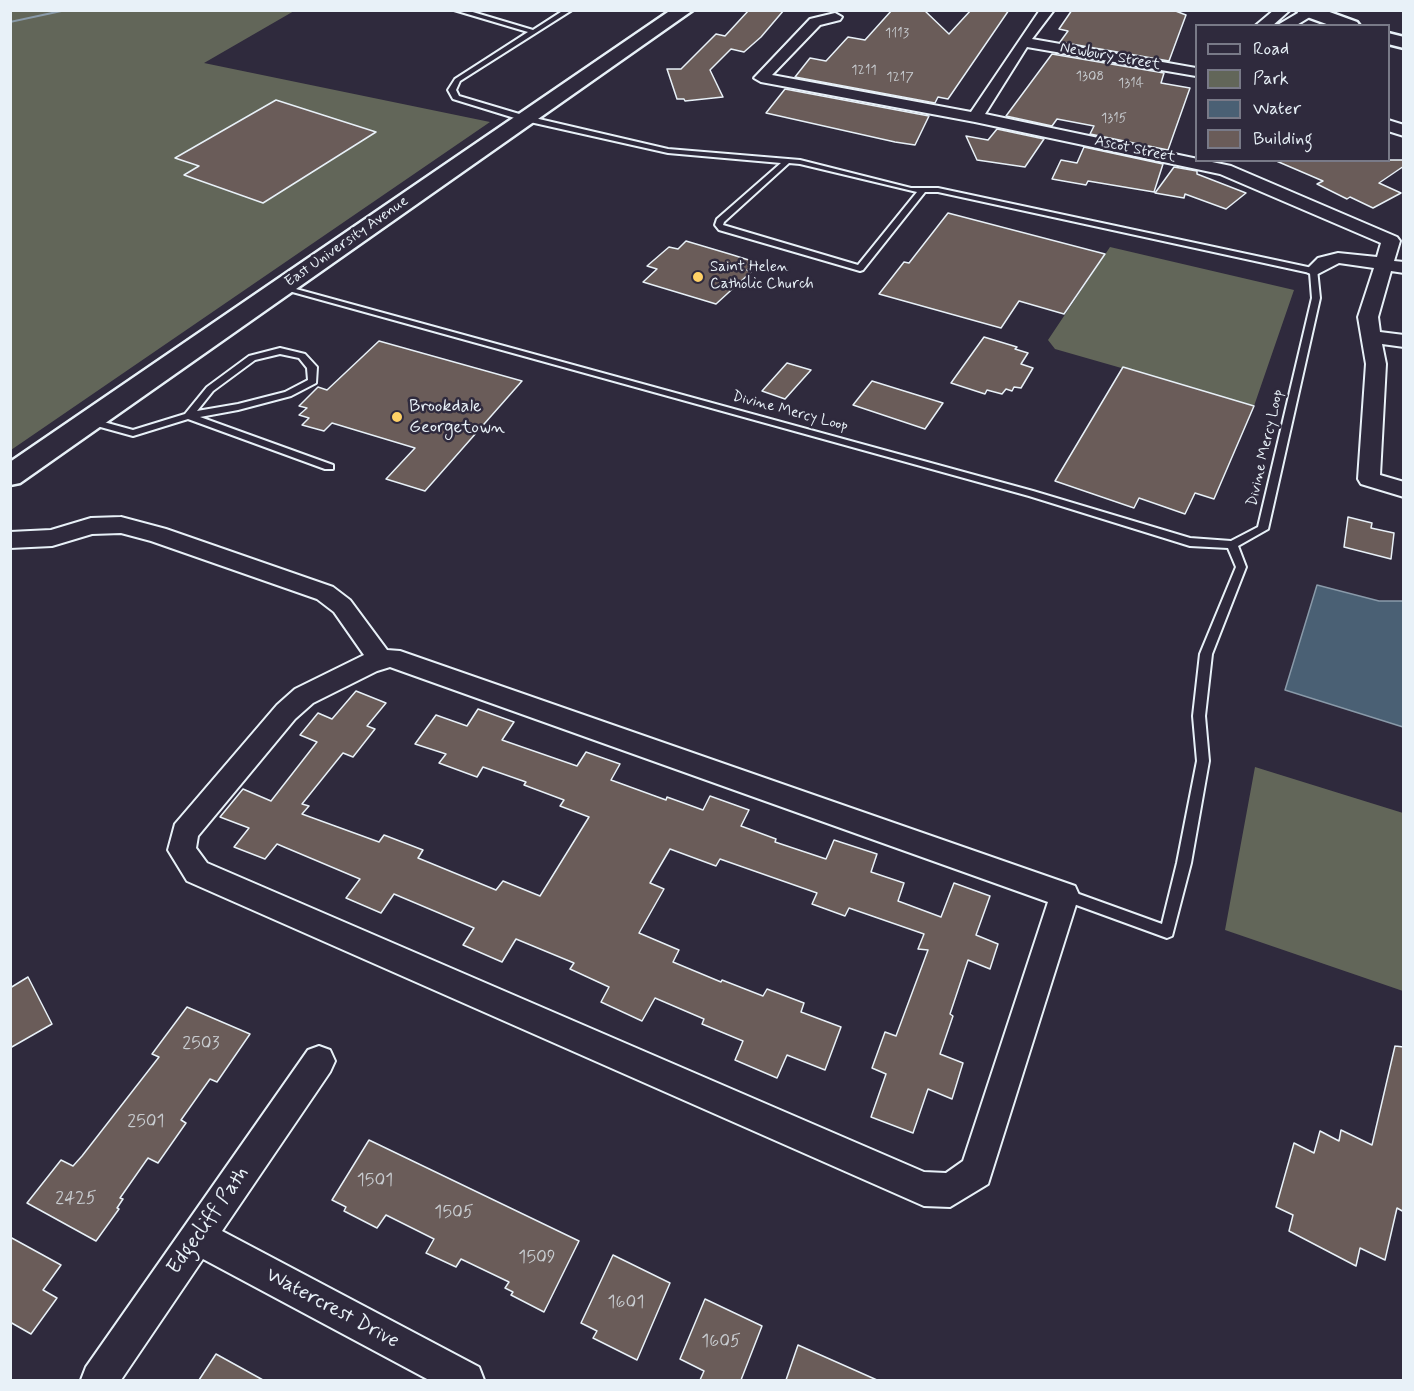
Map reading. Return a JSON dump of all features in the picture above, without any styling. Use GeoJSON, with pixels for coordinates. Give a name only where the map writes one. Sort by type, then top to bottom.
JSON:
{"type":"FeatureCollection","features":[{"type":"Feature","properties":{"kind":"main road","name":"East University Avenue"},"geometry":{"type":"LineString","coordinates":[[10,476],[524,118],[684,10]]}},
{"type":"Feature","properties":{"kind":"main road"},"geometry":{"type":"LineString","coordinates":[[1308,11],[1345,24]]}},
{"type":"Feature","properties":{"kind":"street"},"geometry":{"type":"LineString","coordinates":[[975,117],[1023,42],[1047,10]]}},
{"type":"Feature","properties":{"kind":"street"},"geometry":{"type":"LineString","coordinates":[[1265,24],[1283,10]]}},
{"type":"Feature","properties":{"kind":"street"},"geometry":{"type":"LineString","coordinates":[[1286,24],[1308,11]]}},
{"type":"Feature","properties":{"kind":"street","name":"Ascot Street"},"geometry":{"type":"LineString","coordinates":[[835,17],[815,22],[761,78],[975,117],[1161,155],[1248,178],[1391,241],[1368,317],[1376,384],[1369,479],[1404,490]]}},
{"type":"Feature","properties":{"kind":"street","name":"Newbury Street"},"geometry":{"type":"LineString","coordinates":[[1023,42],[1195,72]]}},
{"type":"Feature","properties":{"kind":"street"},"geometry":{"type":"LineString","coordinates":[[1390,125],[1404,131]]}},
{"type":"Feature","properties":{"kind":"street"},"geometry":{"type":"LineString","coordinates":[[1314,272],[1324,262],[1338,258],[1384,263],[1404,268]]}},
{"type":"Feature","properties":{"kind":"street"},"geometry":{"type":"LineString","coordinates":[[1371,336],[1404,341]]}},
{"type":"Feature","properties":{"kind":"street"},"geometry":{"type":"LineString","coordinates":[[10,540],[20,542],[52,538],[91,526],[121,525],[158,536],[325,593],[342,606],[381,660]]}},
{"type":"Feature","properties":{"kind":"street"},"geometry":{"type":"LineString","coordinates":[[391,658],[1065,895],[976,1172],[950,1190],[924,1189],[197,872],[182,850],[185,832],[278,721],[304,696],[381,660],[391,658]]}},
{"type":"Feature","properties":{"kind":"street","name":"Edgecliff Path"},"geometry":{"type":"LineString","coordinates":[[99,1380],[319,1061]]}},
{"type":"Feature","properties":{"kind":"street","name":"Watercrest Drive"},"geometry":{"type":"LineString","coordinates":[[198,1237],[466,1380]]}},
{"type":"Feature","properties":{"kind":"lane"},"geometry":{"type":"LineString","coordinates":[[457,10],[534,32]]}},
{"type":"Feature","properties":{"kind":"lane"},"geometry":{"type":"LineString","coordinates":[[569,10],[457,80],[452,90],[456,97],[524,118],[668,151],[787,161],[911,190],[938,190],[1314,272]]}},
{"type":"Feature","properties":{"kind":"lane"},"geometry":{"type":"LineString","coordinates":[[787,161],[720,221],[719,225],[722,228],[860,268],[923,190]]}},
{"type":"Feature","properties":{"kind":"lane","name":"Divine Mercy Loop"},"geometry":{"type":"LineString","coordinates":[[282,288],[1034,494],[1190,542],[1232,545],[1263,529],[1316,298],[1314,272]]}},
{"type":"Feature","properties":{"kind":"lane"},"geometry":{"type":"LineString","coordinates":[[89,421],[133,433],[188,416],[238,407],[288,394],[313,381],[312,367],[302,356],[280,351],[252,358],[210,389],[188,416]]}},
{"type":"Feature","properties":{"kind":"lane"},"geometry":{"type":"LineString","coordinates":[[188,416],[329,467]]}},
{"type":"Feature","properties":{"kind":"lane"},"geometry":{"type":"LineString","coordinates":[[1065,895],[1167,932],[1185,863],[1203,761],[1199,716],[1206,654],[1241,567],[1232,545]]}},
{"type":"Feature","properties":{"kind":"green space"},"geometry":{"type":"Polygon","coordinates":[[[11,11],[294,11],[204,63],[490,122],[11,450],[11,11]]]}},
{"type":"Feature","properties":{"kind":"green space"},"geometry":{"type":"Polygon","coordinates":[[[1110,247],[1294,290],[1254,406],[1055,349],[1048,340],[1110,247]]]}},
{"type":"Feature","properties":{"kind":"green space"},"geometry":{"type":"Polygon","coordinates":[[[1255,767],[1403,813],[1403,991],[1225,930],[1255,767]]]}},
{"type":"Feature","properties":{"kind":"water"},"geometry":{"type":"Polygon","coordinates":[[[1317,585],[1379,601],[1403,601],[1403,727],[1285,690],[1317,585]]]}},
{"type":"Feature","properties":{"kind":"building"},"geometry":{"type":"Polygon","coordinates":[[[749,10],[784,10],[761,37],[744,52],[731,49],[710,70],[723,97],[685,101],[677,99],[667,69],[681,69],[716,34],[725,36],[749,10]]]}},
{"type":"Feature","properties":{"kind":"building"},"geometry":{"type":"Polygon","coordinates":[[[892,10],[924,10],[949,34],[971,10],[1009,10],[948,99],[938,97],[935,103],[795,77],[810,58],[826,61],[848,37],[865,40],[892,10]]]}},
{"type":"Feature","properties":{"kind":"building"},"geometry":{"type":"Polygon","coordinates":[[[1072,10],[1173,10],[1186,15],[1169,61],[1060,42],[1068,31],[1059,29],[1072,10]]]}},
{"type":"Feature","properties":{"kind":"building"},"geometry":{"type":"Polygon","coordinates":[[[1052,54],[1164,73],[1161,83],[1190,88],[1168,150],[1090,134],[1094,126],[1057,119],[1052,126],[1006,116],[1052,54]]]}},
{"type":"Feature","properties":{"kind":"building"},"geometry":{"type":"Polygon","coordinates":[[[785,89],[929,116],[915,145],[895,142],[766,113],[785,89]]]}},
{"type":"Feature","properties":{"kind":"building"},"geometry":{"type":"Polygon","coordinates":[[[276,100],[376,132],[263,203],[184,175],[199,166],[175,158],[276,100]]]}},
{"type":"Feature","properties":{"kind":"building"},"geometry":{"type":"Polygon","coordinates":[[[997,129],[1044,139],[1025,167],[977,160],[966,136],[988,140],[997,129]]]}},
{"type":"Feature","properties":{"kind":"building"},"geometry":{"type":"Polygon","coordinates":[[[1084,147],[1163,164],[1154,192],[1088,181],[1086,185],[1052,179],[1061,160],[1077,163],[1084,147]]]}},
{"type":"Feature","properties":{"kind":"building"},"geometry":{"type":"Polygon","coordinates":[[[1404,160],[1404,166],[1379,183],[1401,193],[1373,208],[1350,197],[1347,199],[1317,184],[1323,181],[1279,162],[1404,160]]]}},
{"type":"Feature","properties":{"kind":"building"},"geometry":{"type":"Polygon","coordinates":[[[1174,167],[1197,171],[1197,174],[1246,193],[1226,209],[1185,194],[1184,198],[1155,193],[1174,167]]]}},
{"type":"Feature","properties":{"kind":"building"},"geometry":{"type":"Polygon","coordinates":[[[948,213],[1105,254],[1064,314],[1019,301],[1001,328],[879,294],[904,262],[909,263],[948,213]]]}},
{"type":"Feature","properties":{"kind":"building","name":"Saint Helen Catholic Church"},"geometry":{"type":"Polygon","coordinates":[[[686,241],[755,262],[747,270],[751,272],[716,304],[643,282],[657,269],[647,266],[669,247],[678,249],[686,241]]]}},
{"type":"Feature","properties":{"kind":"building"},"geometry":{"type":"Polygon","coordinates":[[[984,337],[1017,347],[1015,349],[1028,353],[1021,364],[1033,368],[1021,388],[1014,387],[1012,391],[1006,389],[1002,394],[987,390],[985,394],[951,383],[984,337]]]}},
{"type":"Feature","properties":{"kind":"building","name":"Brookdale Georgetown"},"geometry":{"type":"Polygon","coordinates":[[[379,341],[522,381],[425,491],[386,479],[415,448],[332,423],[324,431],[302,425],[309,418],[299,415],[307,408],[299,406],[318,387],[327,390],[379,341]]]}},
{"type":"Feature","properties":{"kind":"building"},"geometry":{"type":"Polygon","coordinates":[[[787,363],[811,370],[785,399],[762,391],[787,363]]]}},
{"type":"Feature","properties":{"kind":"building"},"geometry":{"type":"Polygon","coordinates":[[[1123,367],[1254,406],[1214,499],[1195,493],[1185,514],[1139,498],[1134,508],[1055,481],[1123,367]]]}},
{"type":"Feature","properties":{"kind":"building"},"geometry":{"type":"Polygon","coordinates":[[[872,381],[943,403],[925,429],[853,405],[872,381]]]}},
{"type":"Feature","properties":{"kind":"building"},"geometry":{"type":"Polygon","coordinates":[[[1348,517],[1372,523],[1371,528],[1394,533],[1391,559],[1344,547],[1348,517]]]}},
{"type":"Feature","properties":{"kind":"building"},"geometry":{"type":"Polygon","coordinates":[[[356,691],[386,703],[367,726],[375,729],[353,757],[343,753],[302,804],[309,806],[302,814],[379,842],[384,835],[423,850],[418,858],[496,890],[503,881],[540,896],[589,817],[560,806],[564,800],[524,785],[526,782],[483,767],[477,777],[439,763],[446,754],[415,744],[436,715],[467,726],[478,709],[514,722],[502,740],[577,766],[586,752],[620,764],[611,780],[666,800],[667,797],[703,810],[710,796],[749,810],[741,826],[776,839],[775,842],[826,859],[834,840],[877,854],[871,872],[904,883],[898,901],[941,917],[954,883],[990,896],[976,935],[998,944],[990,969],[968,960],[950,1014],[953,1016],[940,1054],[963,1063],[952,1099],[928,1089],[913,1133],[871,1117],[886,1074],[872,1068],[885,1032],[896,1036],[928,950],[918,949],[924,934],[849,908],[845,916],[812,904],[817,893],[720,859],[716,866],[670,849],[650,883],[664,889],[639,933],[679,950],[673,962],[763,996],[767,989],[804,1003],[801,1012],[841,1027],[825,1070],[787,1055],[777,1078],[735,1060],[743,1041],[702,1024],[704,1019],[655,998],[642,1021],[601,1002],[609,987],[570,969],[574,963],[516,939],[502,962],[463,945],[474,928],[394,894],[381,913],[346,898],[360,879],[277,844],[265,859],[234,847],[249,828],[220,817],[243,789],[271,801],[317,742],[300,735],[318,713],[332,719],[356,691]]]}},
{"type":"Feature","properties":{"kind":"building"},"geometry":{"type":"Polygon","coordinates":[[[28,977],[52,1024],[10,1048],[10,988],[28,977]]]}},
{"type":"Feature","properties":{"kind":"building"},"geometry":{"type":"Polygon","coordinates":[[[187,1007],[250,1034],[217,1082],[210,1079],[181,1120],[186,1123],[158,1163],[148,1158],[120,1198],[123,1199],[117,1208],[119,1209],[96,1241],[27,1203],[61,1160],[73,1166],[82,1156],[159,1057],[152,1054],[187,1007]]]}},
{"type":"Feature","properties":{"kind":"building"},"geometry":{"type":"Polygon","coordinates":[[[1395,1046],[1404,1047],[1404,1212],[1397,1208],[1385,1260],[1360,1248],[1356,1266],[1289,1231],[1293,1215],[1276,1207],[1294,1143],[1314,1153],[1320,1131],[1339,1141],[1341,1130],[1372,1145],[1395,1046]]]}},
{"type":"Feature","properties":{"kind":"building"},"geometry":{"type":"Polygon","coordinates":[[[369,1140],[579,1241],[544,1312],[511,1295],[513,1292],[505,1288],[509,1282],[461,1259],[456,1267],[426,1253],[434,1239],[386,1215],[377,1228],[344,1211],[346,1207],[332,1200],[369,1140]]]}},
{"type":"Feature","properties":{"kind":"building"},"geometry":{"type":"Polygon","coordinates":[[[10,1237],[61,1265],[43,1290],[57,1298],[31,1334],[10,1322],[10,1237]]]}},
{"type":"Feature","properties":{"kind":"building"},"geometry":{"type":"Polygon","coordinates":[[[613,1255],[670,1283],[637,1360],[593,1338],[597,1331],[581,1323],[613,1255]]]}},
{"type":"Feature","properties":{"kind":"building"},"geometry":{"type":"Polygon","coordinates":[[[705,1299],[762,1326],[741,1380],[700,1380],[704,1371],[680,1359],[705,1299]]]}},
{"type":"Feature","properties":{"kind":"building"},"geometry":{"type":"Polygon","coordinates":[[[798,1345],[877,1380],[786,1380],[798,1345]]]}},
{"type":"Feature","properties":{"kind":"building"},"geometry":{"type":"Polygon","coordinates":[[[216,1354],[263,1380],[199,1380],[216,1354]]]}},
{"type":"Feature","properties":{"kind":"waterway"},"geometry":{"type":"LineString","coordinates":[[10,22],[69,10]]}},
{"type":"Feature","properties":{"kind":"place","name":"Saint Helen Catholic Church"},"geometry":{"type":"Point","coordinates":[698,277]}},
{"type":"Feature","properties":{"kind":"place","name":"Brookdale Georgetown"},"geometry":{"type":"Point","coordinates":[397,417]}}]}
